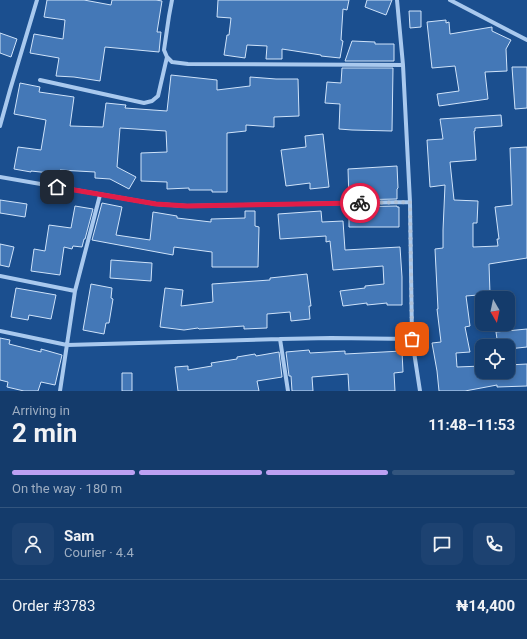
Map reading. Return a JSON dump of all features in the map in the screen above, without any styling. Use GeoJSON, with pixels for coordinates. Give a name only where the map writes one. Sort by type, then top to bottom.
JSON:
{"type":"FeatureCollection","features":[{"type":"Feature","properties":{"kind":"street"},"geometry":{"type":"LineString","coordinates":[[0,126],[37,0]]}},
{"type":"Feature","properties":{"kind":"street"},"geometry":{"type":"LineString","coordinates":[[172,0],[164,50],[167,58],[172,62],[188,64],[403,66]]}},
{"type":"Feature","properties":{"kind":"street"},"geometry":{"type":"LineString","coordinates":[[397,0],[403,66],[410,202],[412,339],[420,391]]}},
{"type":"Feature","properties":{"kind":"street"},"geometry":{"type":"LineString","coordinates":[[450,0],[527,40]]}},
{"type":"Feature","properties":{"kind":"street"},"geometry":{"type":"LineString","coordinates":[[40,80],[144,103],[152,101],[158,96],[167,58]]}},
{"type":"Feature","properties":{"kind":"street"},"geometry":{"type":"LineString","coordinates":[[0,177],[156,204],[187,206],[410,202]]}},
{"type":"Feature","properties":{"kind":"street"},"geometry":{"type":"LineString","coordinates":[[60,391],[75,291],[100,195]]}},
{"type":"Feature","properties":{"kind":"street"},"geometry":{"type":"LineString","coordinates":[[0,276],[75,291]]}},
{"type":"Feature","properties":{"kind":"street"},"geometry":{"type":"LineString","coordinates":[[0,331],[67,345],[331,338],[412,339]]}},
{"type":"Feature","properties":{"kind":"street"},"geometry":{"type":"LineString","coordinates":[[280,339],[288,391]]}},
{"type":"Feature","properties":{"kind":"building"},"geometry":{"type":"Polygon","coordinates":[[[47,0],[84,0],[111,5],[112,0],[162,1],[157,32],[161,32],[159,52],[105,47],[100,81],[56,76],[59,58],[30,53],[34,34],[63,39],[65,20],[44,17],[47,0]]]}},
{"type":"Feature","properties":{"kind":"building"},"geometry":{"type":"Polygon","coordinates":[[[218,0],[349,0],[347,10],[343,9],[341,40],[343,41],[340,58],[282,49],[282,59],[266,59],[267,46],[247,45],[245,58],[224,55],[231,18],[217,17],[218,0]]]}},
{"type":"Feature","properties":{"kind":"building"},"geometry":{"type":"Polygon","coordinates":[[[367,0],[392,0],[386,15],[365,7],[367,0]]]}},
{"type":"Feature","properties":{"kind":"building"},"geometry":{"type":"Polygon","coordinates":[[[409,11],[421,11],[421,27],[410,28],[409,11]]]}},
{"type":"Feature","properties":{"kind":"building"},"geometry":{"type":"Polygon","coordinates":[[[446,20],[446,23],[449,22],[450,34],[492,27],[492,31],[511,40],[506,49],[507,71],[485,72],[488,99],[439,106],[437,94],[459,91],[455,66],[432,68],[427,22],[446,20]]]}},
{"type":"Feature","properties":{"kind":"building"},"geometry":{"type":"Polygon","coordinates":[[[0,33],[17,39],[11,57],[0,53],[0,33]]]}},
{"type":"Feature","properties":{"kind":"building"},"geometry":{"type":"Polygon","coordinates":[[[352,41],[375,42],[375,44],[394,44],[394,61],[345,61],[352,41]]]}},
{"type":"Feature","properties":{"kind":"building"},"geometry":{"type":"Polygon","coordinates":[[[512,67],[527,67],[527,108],[515,109],[512,67]]]}},
{"type":"Feature","properties":{"kind":"building"},"geometry":{"type":"Polygon","coordinates":[[[342,68],[393,68],[392,131],[339,129],[340,104],[325,103],[327,82],[341,83],[342,68]]]}},
{"type":"Feature","properties":{"kind":"building"},"geometry":{"type":"Polygon","coordinates":[[[171,75],[217,80],[217,90],[250,86],[250,77],[298,79],[299,116],[274,117],[274,127],[246,125],[246,131],[227,133],[227,192],[212,192],[212,190],[189,190],[189,188],[167,189],[167,182],[141,181],[141,153],[167,152],[166,131],[120,128],[117,167],[136,177],[129,189],[110,179],[95,178],[95,172],[60,170],[59,174],[14,169],[18,147],[41,150],[46,120],[14,114],[20,83],[40,87],[39,92],[74,97],[70,126],[103,127],[106,103],[126,105],[125,108],[167,111],[171,75]]]}},
{"type":"Feature","properties":{"kind":"building"},"geometry":{"type":"Polygon","coordinates":[[[501,115],[502,126],[475,128],[476,160],[450,162],[454,200],[478,201],[477,223],[473,223],[473,247],[498,246],[497,239],[499,239],[495,207],[512,205],[510,148],[527,147],[527,258],[489,264],[490,291],[475,291],[475,295],[466,296],[470,326],[465,327],[470,352],[456,353],[457,367],[475,366],[475,379],[515,379],[515,365],[527,364],[527,386],[497,387],[497,385],[465,391],[439,391],[432,343],[441,342],[437,309],[435,249],[443,248],[445,185],[430,187],[427,140],[443,139],[440,119],[501,115]]]}},
{"type":"Feature","properties":{"kind":"building"},"geometry":{"type":"Polygon","coordinates":[[[323,134],[329,187],[310,189],[310,183],[286,186],[281,150],[306,147],[305,136],[323,134]]]}},
{"type":"Feature","properties":{"kind":"building"},"geometry":{"type":"Polygon","coordinates":[[[397,166],[397,199],[349,200],[348,169],[397,166]]]}},
{"type":"Feature","properties":{"kind":"building"},"geometry":{"type":"Polygon","coordinates":[[[0,200],[27,204],[25,217],[0,213],[0,200]]]}},
{"type":"Feature","properties":{"kind":"building"},"geometry":{"type":"Polygon","coordinates":[[[102,203],[122,207],[116,235],[150,240],[153,212],[177,216],[177,218],[211,222],[211,219],[245,218],[245,211],[255,211],[255,226],[259,227],[258,267],[212,267],[212,252],[174,247],[173,255],[92,240],[102,203]]]}},
{"type":"Feature","properties":{"kind":"building"},"geometry":{"type":"Polygon","coordinates":[[[75,206],[93,209],[82,247],[73,246],[72,249],[64,247],[60,275],[31,271],[34,249],[45,251],[49,225],[71,228],[75,206]]]}},
{"type":"Feature","properties":{"kind":"building"},"geometry":{"type":"Polygon","coordinates":[[[349,207],[399,207],[399,227],[349,227],[349,207]]]}},
{"type":"Feature","properties":{"kind":"building"},"geometry":{"type":"Polygon","coordinates":[[[321,211],[322,222],[343,221],[345,250],[400,247],[402,305],[387,305],[387,303],[367,305],[367,303],[343,306],[340,291],[384,284],[383,266],[333,270],[330,241],[326,242],[326,236],[280,239],[278,214],[321,211]]]}},
{"type":"Feature","properties":{"kind":"building"},"geometry":{"type":"Polygon","coordinates":[[[0,244],[14,247],[9,267],[0,265],[0,244]]]}},
{"type":"Feature","properties":{"kind":"building"},"geometry":{"type":"Polygon","coordinates":[[[111,260],[152,263],[151,281],[110,278],[111,260]]]}},
{"type":"Feature","properties":{"kind":"building"},"geometry":{"type":"Polygon","coordinates":[[[307,274],[311,306],[309,306],[310,319],[291,321],[290,312],[267,314],[267,328],[244,329],[244,326],[184,330],[160,327],[165,288],[183,290],[181,306],[213,302],[212,284],[270,280],[270,278],[307,274]]]}},
{"type":"Feature","properties":{"kind":"building"},"geometry":{"type":"Polygon","coordinates":[[[91,284],[112,288],[111,298],[113,299],[109,323],[106,323],[104,334],[83,330],[91,284]]]}},
{"type":"Feature","properties":{"kind":"building"},"geometry":{"type":"Polygon","coordinates":[[[16,288],[56,295],[51,319],[29,315],[28,320],[11,317],[16,288]]]}},
{"type":"Feature","properties":{"kind":"building"},"geometry":{"type":"Polygon","coordinates":[[[527,329],[527,347],[515,348],[515,339],[497,339],[496,332],[527,329]]]}},
{"type":"Feature","properties":{"kind":"building"},"geometry":{"type":"Polygon","coordinates":[[[0,338],[10,340],[9,344],[41,352],[41,349],[62,355],[55,385],[41,382],[38,391],[24,391],[7,387],[8,382],[0,380],[0,338]]]}},
{"type":"Feature","properties":{"kind":"building"},"geometry":{"type":"Polygon","coordinates":[[[309,350],[310,353],[345,351],[345,354],[402,351],[403,372],[394,373],[395,391],[349,391],[348,374],[312,377],[313,391],[292,391],[291,376],[289,376],[286,352],[309,350]]]}},
{"type":"Feature","properties":{"kind":"building"},"geometry":{"type":"Polygon","coordinates":[[[279,352],[282,377],[257,381],[259,391],[178,391],[175,367],[188,366],[188,370],[212,366],[211,363],[237,359],[237,357],[255,354],[256,356],[279,352]]]}},
{"type":"Feature","properties":{"kind":"building"},"geometry":{"type":"Polygon","coordinates":[[[122,373],[132,373],[132,391],[122,391],[122,373]]]}},
{"type":"Feature","properties":{"kind":"way so far"},"geometry":{"type":"LineString","coordinates":[[360,203],[410,202],[412,339]]}},
{"type":"Feature","properties":{"kind":"route"},"geometry":{"type":"LineString","coordinates":[[57,187],[156,204],[187,206],[360,203]]}}]}
